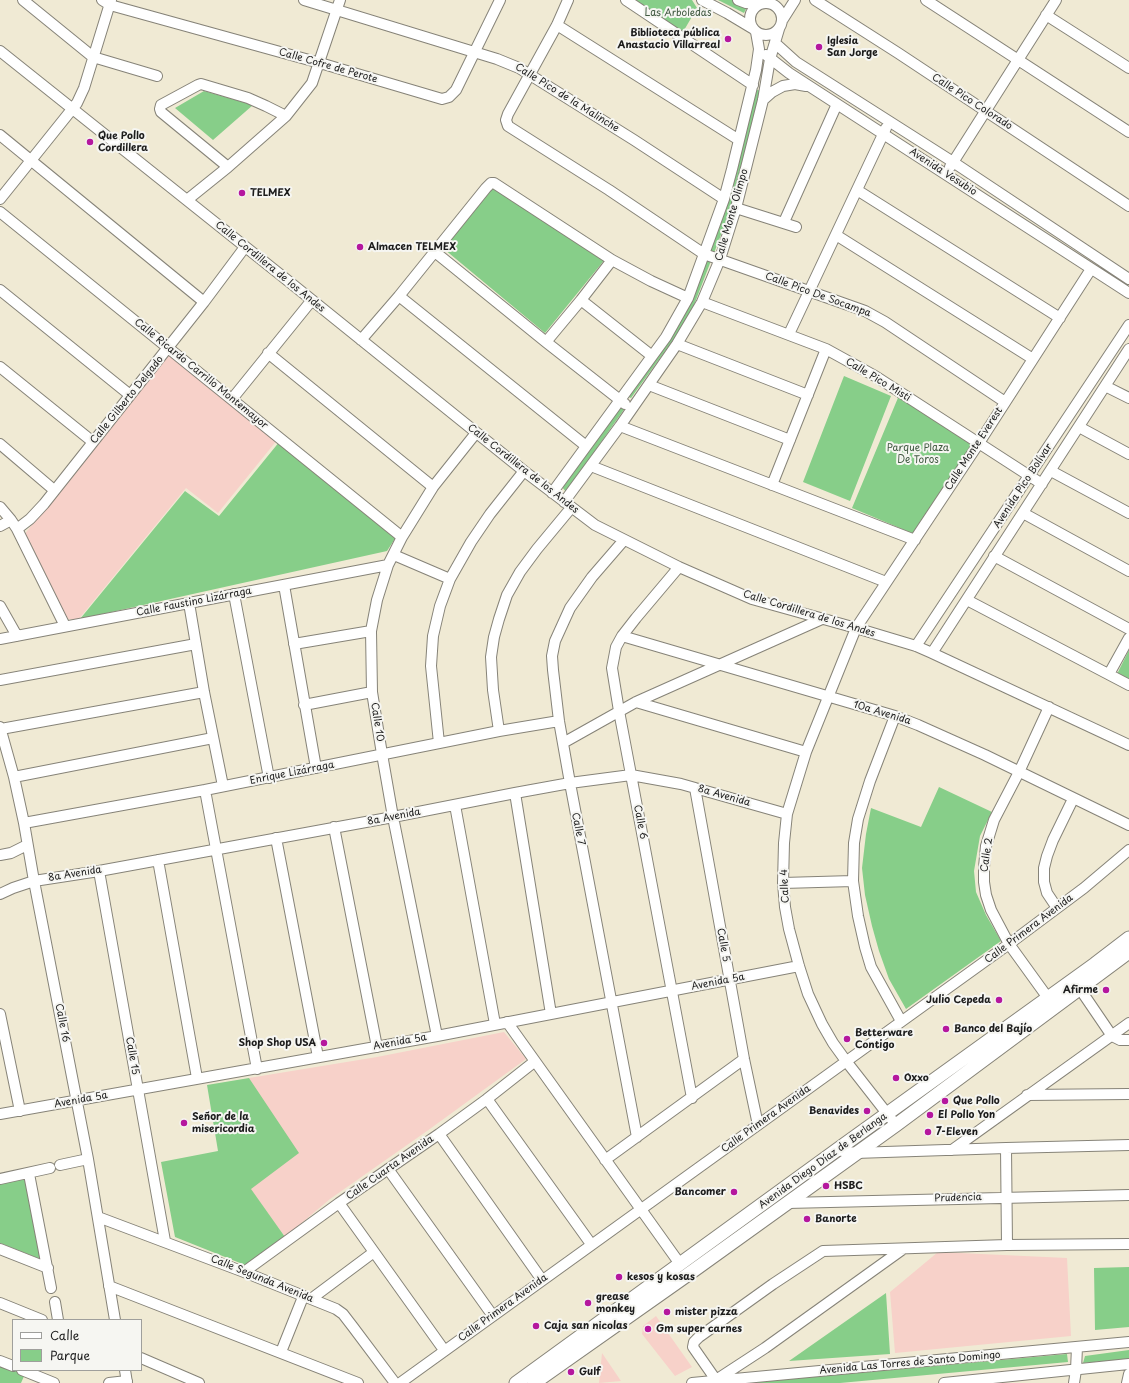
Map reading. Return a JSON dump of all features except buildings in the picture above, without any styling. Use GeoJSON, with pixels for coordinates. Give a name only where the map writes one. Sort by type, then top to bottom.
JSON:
{"type":"FeatureCollection","features":[{"type":"Feature","properties":{"kind":"main road","name":"Avenida Diego Díaz de Berlanga"},"geometry":{"type":"LineString","coordinates":[[516,1383],[1129,938]]}},
{"type":"Feature","properties":{"kind":"main road","name":"Avenida Diego Díaz de Berlanga"},"geometry":{"type":"LineString","coordinates":[[534,1383],[896,1125],[1129,952]]}},
{"type":"Feature","properties":{"kind":"street"},"geometry":{"type":"LineString","coordinates":[[23,0],[94,57],[157,76]]}},
{"type":"Feature","properties":{"kind":"street","name":"Calle Pico de la Malinche"},"geometry":{"type":"LineString","coordinates":[[304,0],[338,5],[508,62],[530,74],[724,199]]}},
{"type":"Feature","properties":{"kind":"street","name":"Calle Cofre de Perote"},"geometry":{"type":"LineString","coordinates":[[107,2],[320,62],[442,99],[449,97],[453,93],[475,52],[499,0]]}},
{"type":"Feature","properties":{"kind":"street"},"geometry":{"type":"LineString","coordinates":[[530,74],[557,25],[568,0]]}},
{"type":"Feature","properties":{"kind":"street"},"geometry":{"type":"LineString","coordinates":[[626,0],[753,85]]}},
{"type":"Feature","properties":{"kind":"street"},"geometry":{"type":"LineString","coordinates":[[702,0],[737,18],[754,30],[765,35],[771,34],[781,24],[782,14],[776,6],[771,3],[746,3],[738,0]]}},
{"type":"Feature","properties":{"kind":"street","name":"Calle Monte Olimpo"},"geometry":{"type":"LineString","coordinates":[[499,731],[494,704],[491,657],[499,618],[508,595],[520,572],[567,505],[591,466],[677,344],[702,302],[720,259],[736,208],[763,100],[770,59],[781,24],[794,0]]}},
{"type":"Feature","properties":{"kind":"street","name":"Calle Pico Colorado"},"geometry":{"type":"LineString","coordinates":[[815,0],[1129,206]]}},
{"type":"Feature","properties":{"kind":"street"},"geometry":{"type":"LineString","coordinates":[[926,0],[1129,132]]}},
{"type":"Feature","properties":{"kind":"street"},"geometry":{"type":"LineString","coordinates":[[945,173],[1056,0]]}},
{"type":"Feature","properties":{"kind":"street"},"geometry":{"type":"LineString","coordinates":[[0,199],[81,97],[94,57],[107,2]]}},
{"type":"Feature","properties":{"kind":"street"},"geometry":{"type":"LineString","coordinates":[[754,30],[750,23],[751,12],[764,2]]}},
{"type":"Feature","properties":{"kind":"street"},"geometry":{"type":"LineString","coordinates":[[187,200],[228,167],[286,116],[314,81],[338,5]]}},
{"type":"Feature","properties":{"kind":"street"},"geometry":{"type":"LineString","coordinates":[[1046,15],[1129,68]]}},
{"type":"Feature","properties":{"kind":"street"},"geometry":{"type":"LineString","coordinates":[[557,25],[739,140]]}},
{"type":"Feature","properties":{"kind":"street","name":"Calle Monte Olimpo"},"geometry":{"type":"LineString","coordinates":[[552,493],[666,337],[688,298],[724,199],[753,85],[759,49],[754,30]]}},
{"type":"Feature","properties":{"kind":"street","name":"Avenida Vesubio"},"geometry":{"type":"LineString","coordinates":[[775,43],[796,62],[952,162],[1129,279]]}},
{"type":"Feature","properties":{"kind":"street","name":"Avenida Vesubio"},"geometry":{"type":"LineString","coordinates":[[759,49],[770,59],[811,87],[1129,293]]}},
{"type":"Feature","properties":{"kind":"street","name":"Calle Cordillera de los Andes"},"geometry":{"type":"LineString","coordinates":[[0,50],[476,433],[567,505],[595,525],[679,567],[752,599],[916,646],[1129,745]]}},
{"type":"Feature","properties":{"kind":"street","name":"Calle Pico De Socampa"},"geometry":{"type":"LineString","coordinates":[[530,74],[506,120],[506,123],[512,129],[609,190],[704,254],[810,290],[874,316],[1005,402]]}},
{"type":"Feature","properties":{"kind":"street"},"geometry":{"type":"LineString","coordinates":[[228,167],[161,112],[160,107],[201,84],[248,98],[286,116]]}},
{"type":"Feature","properties":{"kind":"street"},"geometry":{"type":"LineString","coordinates":[[763,100],[772,92],[783,86],[795,84],[811,87]]}},
{"type":"Feature","properties":{"kind":"street"},"geometry":{"type":"LineString","coordinates":[[784,222],[837,104]]}},
{"type":"Feature","properties":{"kind":"street"},"geometry":{"type":"LineString","coordinates":[[789,334],[889,121]]}},
{"type":"Feature","properties":{"kind":"street"},"geometry":{"type":"LineString","coordinates":[[0,135],[204,302]]}},
{"type":"Feature","properties":{"kind":"street"},"geometry":{"type":"LineString","coordinates":[[360,340],[399,296],[491,183],[497,184],[612,260],[651,281],[688,298]]}},
{"type":"Feature","properties":{"kind":"street"},"geometry":{"type":"LineString","coordinates":[[857,190],[1060,318]]}},
{"type":"Feature","properties":{"kind":"street"},"geometry":{"type":"LineString","coordinates":[[736,208],[796,227]]}},
{"type":"Feature","properties":{"kind":"street","name":"Calle Ricardo Carrillo Montemayor"},"geometry":{"type":"LineString","coordinates":[[0,212],[402,538]]}},
{"type":"Feature","properties":{"kind":"street"},"geometry":{"type":"LineString","coordinates":[[836,235],[1033,359]]}},
{"type":"Feature","properties":{"kind":"street","name":"Calle Gilberto Delgado"},"geometry":{"type":"LineString","coordinates":[[17,529],[36,513],[168,348],[245,247]]}},
{"type":"Feature","properties":{"kind":"street"},"geometry":{"type":"LineString","coordinates":[[435,252],[620,401],[632,409]]}},
{"type":"Feature","properties":{"kind":"street"},"geometry":{"type":"LineString","coordinates":[[546,342],[612,260]]}},
{"type":"Feature","properties":{"kind":"street","name":"Calle Monte Everest"},"geometry":{"type":"LineString","coordinates":[[856,628],[979,443],[1091,269]]}},
{"type":"Feature","properties":{"kind":"street"},"geometry":{"type":"LineString","coordinates":[[0,290],[130,395]]}},
{"type":"Feature","properties":{"kind":"street"},"geometry":{"type":"LineString","coordinates":[[399,296],[586,446]]}},
{"type":"Feature","properties":{"kind":"street"},"geometry":{"type":"LineString","coordinates":[[232,399],[312,300]]}},
{"type":"Feature","properties":{"kind":"street"},"geometry":{"type":"LineString","coordinates":[[581,300],[652,356]]}},
{"type":"Feature","properties":{"kind":"street","name":"Calle Pico Misti"},"geometry":{"type":"LineString","coordinates":[[702,302],[826,349],[875,376],[1042,484]]}},
{"type":"Feature","properties":{"kind":"street","name":"Avenida Pico Bolívar"},"geometry":{"type":"LineString","coordinates":[[916,646],[1129,325]]}},
{"type":"Feature","properties":{"kind":"street"},"geometry":{"type":"LineString","coordinates":[[677,344],[808,395]]}},
{"type":"Feature","properties":{"kind":"street"},"geometry":{"type":"LineString","coordinates":[[772,485],[826,349]]}},
{"type":"Feature","properties":{"kind":"street","name":"Avenida Pico Bolívar"},"geometry":{"type":"LineString","coordinates":[[932,653],[1129,349]]}},
{"type":"Feature","properties":{"kind":"street"},"geometry":{"type":"LineString","coordinates":[[268,353],[433,487]]}},
{"type":"Feature","properties":{"kind":"street"},"geometry":{"type":"LineString","coordinates":[[0,367],[93,442]]}},
{"type":"Feature","properties":{"kind":"street"},"geometry":{"type":"LineString","coordinates":[[649,385],[790,440]]}},
{"type":"Feature","properties":{"kind":"street"},"geometry":{"type":"LineString","coordinates":[[1105,386],[1129,398]]}},
{"type":"Feature","properties":{"kind":"street"},"geometry":{"type":"LineString","coordinates":[[620,426],[915,540]]}},
{"type":"Feature","properties":{"kind":"street"},"geometry":{"type":"LineString","coordinates":[[1079,427],[1129,454]]}},
{"type":"Feature","properties":{"kind":"street","name":"Calle 10"},"geometry":{"type":"LineString","coordinates":[[437,1036],[393,817],[382,754],[372,692],[371,631],[377,600],[388,565],[402,538],[433,487],[476,433]]}},
{"type":"Feature","properties":{"kind":"street"},"geometry":{"type":"LineString","coordinates":[[0,444],[54,490]]}},
{"type":"Feature","properties":{"kind":"street"},"geometry":{"type":"LineString","coordinates":[[591,466],[886,582]]}},
{"type":"Feature","properties":{"kind":"street"},"geometry":{"type":"LineString","coordinates":[[439,743],[433,692],[432,651],[433,636],[438,613],[450,578],[471,542],[490,514],[524,471]]}},
{"type":"Feature","properties":{"kind":"street"},"geometry":{"type":"LineString","coordinates":[[1050,471],[1129,513]]}},
{"type":"Feature","properties":{"kind":"street"},"geometry":{"type":"LineString","coordinates":[[0,507],[12,520],[17,529],[65,626]]}},
{"type":"Feature","properties":{"kind":"street"},"geometry":{"type":"LineString","coordinates":[[1023,513],[1129,571]]}},
{"type":"Feature","properties":{"kind":"street"},"geometry":{"type":"LineString","coordinates":[[0,526],[12,520]]}},
{"type":"Feature","properties":{"kind":"street","name":"Calle 7"},"geometry":{"type":"LineString","coordinates":[[624,540],[589,581],[570,608],[555,641],[552,656],[559,721],[637,1137]]}},
{"type":"Feature","properties":{"kind":"street"},"geometry":{"type":"LineString","coordinates":[[394,555],[450,578]]}},
{"type":"Feature","properties":{"kind":"street"},"geometry":{"type":"LineString","coordinates":[[994,556],[1129,629]]}},
{"type":"Feature","properties":{"kind":"street","name":"Calle Faustino Lizárraga"},"geometry":{"type":"LineString","coordinates":[[0,639],[388,565]]}},
{"type":"Feature","properties":{"kind":"street","name":"Calle 6"},"geometry":{"type":"LineString","coordinates":[[679,567],[622,636],[616,647],[612,668],[692,1098]]}},
{"type":"Feature","properties":{"kind":"street"},"geometry":{"type":"LineString","coordinates":[[284,585],[316,768]]}},
{"type":"Feature","properties":{"kind":"street"},"geometry":{"type":"LineString","coordinates":[[234,594],[269,778]]}},
{"type":"Feature","properties":{"kind":"street"},"geometry":{"type":"LineString","coordinates":[[967,600],[1129,685]]}},
{"type":"Feature","properties":{"kind":"street"},"geometry":{"type":"LineString","coordinates":[[189,603],[204,692],[223,786]]}},
{"type":"Feature","properties":{"kind":"street"},"geometry":{"type":"LineString","coordinates":[[0,606],[17,636]]}},
{"type":"Feature","properties":{"kind":"street"},"geometry":{"type":"LineString","coordinates":[[563,743],[636,702],[822,619]]}},
{"type":"Feature","properties":{"kind":"street","name":"Calle 4"},"geometry":{"type":"LineString","coordinates":[[856,628],[806,752],[787,814],[784,843],[783,883],[789,929],[799,966],[808,994],[822,1024],[846,1061],[896,1125]]}},
{"type":"Feature","properties":{"kind":"street"},"geometry":{"type":"LineString","coordinates":[[294,644],[371,631]]}},
{"type":"Feature","properties":{"kind":"street","name":"10a Avenida"},"geometry":{"type":"LineString","coordinates":[[622,636],[895,716],[950,738],[1129,826]]}},
{"type":"Feature","properties":{"kind":"street"},"geometry":{"type":"LineString","coordinates":[[1109,674],[1129,638]]}},
{"type":"Feature","properties":{"kind":"street"},"geometry":{"type":"LineString","coordinates":[[0,680],[196,644]]}},
{"type":"Feature","properties":{"kind":"street"},"geometry":{"type":"LineString","coordinates":[[0,728],[204,692]]}},
{"type":"Feature","properties":{"kind":"street"},"geometry":{"type":"LineString","coordinates":[[304,705],[372,692]]}},
{"type":"Feature","properties":{"kind":"street"},"geometry":{"type":"LineString","coordinates":[[636,702],[806,752]]}},
{"type":"Feature","properties":{"kind":"street","name":"Calle 2"},"geometry":{"type":"LineString","coordinates":[[1048,998],[1009,944],[991,910],[986,894],[984,867],[986,846],[994,820],[1019,772],[1049,707]]}},
{"type":"Feature","properties":{"kind":"street"},"geometry":{"type":"LineString","coordinates":[[895,716],[870,781],[858,819],[854,843],[853,881],[864,947],[871,967],[901,1021]]}},
{"type":"Feature","properties":{"kind":"street","name":"Enrique Lizárraga"},"geometry":{"type":"LineString","coordinates":[[24,823],[269,778],[499,731],[559,721]]}},
{"type":"Feature","properties":{"kind":"street","name":"Calle 16"},"geometry":{"type":"LineString","coordinates":[[0,728],[4,756],[14,776],[24,823],[88,1159],[115,1319]]}},
{"type":"Feature","properties":{"kind":"street"},"geometry":{"type":"LineString","coordinates":[[14,776],[213,738]]}},
{"type":"Feature","properties":{"kind":"street","name":"8a Avenida"},"geometry":{"type":"LineString","coordinates":[[0,894],[34,881],[216,850],[570,783],[631,775],[665,780],[787,814]]}},
{"type":"Feature","properties":{"kind":"street","name":"Calle 5"},"geometry":{"type":"LineString","coordinates":[[695,788],[729,979],[758,1125]]}},
{"type":"Feature","properties":{"kind":"street"},"geometry":{"type":"LineString","coordinates":[[206,790],[257,1069]]}},
{"type":"Feature","properties":{"kind":"street"},"geometry":{"type":"LineString","coordinates":[[514,793],[551,1014]]}},
{"type":"Feature","properties":{"kind":"street"},"geometry":{"type":"LineString","coordinates":[[1057,908],[1047,893],[1044,882],[1044,868],[1053,840],[1073,799]]}},
{"type":"Feature","properties":{"kind":"street"},"geometry":{"type":"LineString","coordinates":[[455,805],[495,1024]]}},
{"type":"Feature","properties":{"kind":"street"},"geometry":{"type":"LineString","coordinates":[[334,828],[377,1047]]}},
{"type":"Feature","properties":{"kind":"street"},"geometry":{"type":"LineString","coordinates":[[276,838],[318,1057]]}},
{"type":"Feature","properties":{"kind":"street"},"geometry":{"type":"LineString","coordinates":[[0,855],[11,853],[27,845]]}},
{"type":"Feature","properties":{"kind":"street","name":"Calle Primera Avenida"},"geometry":{"type":"LineString","coordinates":[[400,1383],[1009,944],[1057,908],[1129,850]]}},
{"type":"Feature","properties":{"kind":"street"},"geometry":{"type":"LineString","coordinates":[[158,860],[197,1078]]}},
{"type":"Feature","properties":{"kind":"street","name":"Calle 15"},"geometry":{"type":"LineString","coordinates":[[99,870],[165,1242]]}},
{"type":"Feature","properties":{"kind":"street"},"geometry":{"type":"LineString","coordinates":[[783,883],[853,881]]}},
{"type":"Feature","properties":{"kind":"street","name":"Avenida 5a"},"geometry":{"type":"LineString","coordinates":[[0,1114],[437,1036],[799,966]]}},
{"type":"Feature","properties":{"kind":"street"},"geometry":{"type":"LineString","coordinates":[[1080,989],[1112,1036],[1120,1040],[1129,1040]]}},
{"type":"Feature","properties":{"kind":"street"},"geometry":{"type":"LineString","coordinates":[[0,1014],[20,1111]]}},
{"type":"Feature","properties":{"kind":"street"},"geometry":{"type":"LineString","coordinates":[[507,1022],[534,1062],[680,1264]]}},
{"type":"Feature","properties":{"kind":"street"},"geometry":{"type":"LineString","coordinates":[[952,1150],[1129,1023]]}},
{"type":"Feature","properties":{"kind":"street"},"geometry":{"type":"LineString","coordinates":[[605,1160],[744,1059]]}},
{"type":"Feature","properties":{"kind":"street","name":"Calle Cuarta Avenida"},"geometry":{"type":"LineString","coordinates":[[244,1272],[339,1203],[439,1134],[534,1062]]}},
{"type":"Feature","properties":{"kind":"street"},"geometry":{"type":"LineString","coordinates":[[1027,1095],[1129,1094]]}},
{"type":"Feature","properties":{"kind":"street"},"geometry":{"type":"LineString","coordinates":[[486,1099],[591,1244]]}},
{"type":"Feature","properties":{"kind":"street"},"geometry":{"type":"LineString","coordinates":[[439,1134],[542,1280]]}},
{"type":"Feature","properties":{"kind":"street"},"geometry":{"type":"LineString","coordinates":[[838,1150],[855,1154],[1129,1145]]}},
{"type":"Feature","properties":{"kind":"street"},"geometry":{"type":"LineString","coordinates":[[1006,1148],[1007,1245]]}},
{"type":"Feature","properties":{"kind":"street"},"geometry":{"type":"LineString","coordinates":[[60,1165],[88,1159]]}},
{"type":"Feature","properties":{"kind":"street"},"geometry":{"type":"LineString","coordinates":[[0,1179],[29,1174],[50,1168]]}},
{"type":"Feature","properties":{"kind":"street"},"geometry":{"type":"LineString","coordinates":[[388,1169],[493,1316]]}},
{"type":"Feature","properties":{"kind":"street"},"geometry":{"type":"LineString","coordinates":[[29,1174],[51,1288]]}},
{"type":"Feature","properties":{"kind":"street","name":"Prudencia"},"geometry":{"type":"LineString","coordinates":[[787,1203],[1129,1195]]}},
{"type":"Feature","properties":{"kind":"street"},"geometry":{"type":"LineString","coordinates":[[339,1203],[444,1350]]}},
{"type":"Feature","properties":{"kind":"street","name":"Calle Segunda Avenida"},"geometry":{"type":"LineString","coordinates":[[98,1217],[329,1306],[343,1314],[396,1383]]}},
{"type":"Feature","properties":{"kind":"street"},"geometry":{"type":"LineString","coordinates":[[903,1250],[715,1382],[693,1347],[694,1342],[704,1333],[818,1253],[826,1250],[903,1250],[1007,1245],[1129,1244]]}},
{"type":"Feature","properties":{"kind":"street"},"geometry":{"type":"LineString","coordinates":[[0,1249],[48,1268]]}},
{"type":"Feature","properties":{"kind":"street"},"geometry":{"type":"LineString","coordinates":[[281,1352],[307,1298],[374,1252]]}},
{"type":"Feature","properties":{"kind":"street"},"geometry":{"type":"LineString","coordinates":[[109,1286],[358,1383]]}},
{"type":"Feature","properties":{"kind":"street"},"geometry":{"type":"LineString","coordinates":[[55,1302],[58,1319]]}},
{"type":"Feature","properties":{"kind":"street"},"geometry":{"type":"LineString","coordinates":[[0,1303],[40,1319]]}},
{"type":"Feature","properties":{"kind":"street","name":"Avenida Las Torres de Santo Domingo"},"geometry":{"type":"LineString","coordinates":[[692,1383],[1129,1342]]}},
{"type":"Feature","properties":{"kind":"street"},"geometry":{"type":"LineString","coordinates":[[1074,1383],[1077,1347]]}},
{"type":"Feature","properties":{"kind":"street"},"geometry":{"type":"LineString","coordinates":[[142,1358],[199,1383]]}},
{"type":"Feature","properties":{"kind":"street"},"geometry":{"type":"LineString","coordinates":[[0,1361],[12,1366]]}},
{"type":"Feature","properties":{"kind":"street"},"geometry":{"type":"LineString","coordinates":[[944,1383],[1025,1379],[1076,1370],[1129,1364]]}},
{"type":"Feature","properties":{"kind":"street"},"geometry":{"type":"LineString","coordinates":[[24,1371],[54,1383]]}},
{"type":"Feature","properties":{"kind":"street"},"geometry":{"type":"LineString","coordinates":[[109,1383],[127,1382],[125,1371]]}},
{"type":"Feature","properties":{"kind":"street"},"geometry":{"type":"LineString","coordinates":[[1128,1383],[1129,1374]]}},
{"type":"Feature","properties":{"kind":"shaded area"},"geometry":{"type":"Polygon","coordinates":[[[169,355],[278,439],[218,513],[186,488],[78,620],[68,619],[23,536],[169,355]]]}},
{"type":"Feature","properties":{"kind":"shaded area"},"geometry":{"type":"Polygon","coordinates":[[[504,1032],[526,1059],[330,1199],[285,1237],[250,1189],[249,1078],[377,1057],[504,1032]]]}},
{"type":"Feature","properties":{"kind":"shaded area"},"geometry":{"type":"Polygon","coordinates":[[[938,1252],[1067,1258],[1071,1336],[895,1353],[890,1292],[938,1252]]]}},
{"type":"Feature","properties":{"kind":"shaded area","name":"Gm super carnes"},"geometry":{"type":"Polygon","coordinates":[[[656,1316],[692,1367],[675,1376],[642,1334],[643,1326],[656,1316]]]}},
{"type":"Feature","properties":{"kind":"shaded area"},"geometry":{"type":"Polygon","coordinates":[[[602,1353],[621,1381],[599,1383],[602,1353]]]}},
{"type":"Feature","properties":{"kind":"green space","name":"Las Arboledas"},"geometry":{"type":"Polygon","coordinates":[[[631,0],[692,0],[697,8],[683,32],[631,0]]]}},
{"type":"Feature","properties":{"kind":"green space"},"geometry":{"type":"Polygon","coordinates":[[[718,0],[733,0],[748,5],[744,13],[718,0]]]}},
{"type":"Feature","properties":{"kind":"green space"},"geometry":{"type":"Polygon","coordinates":[[[756,89],[760,91],[734,201],[689,318],[631,398],[626,396],[683,315],[756,89]]]}},
{"type":"Feature","properties":{"kind":"green space"},"geometry":{"type":"Polygon","coordinates":[[[204,91],[253,105],[213,140],[175,108],[204,91]]]}},
{"type":"Feature","properties":{"kind":"green space"},"geometry":{"type":"Polygon","coordinates":[[[492,185],[606,258],[545,333],[444,249],[492,185]]]}},
{"type":"Feature","properties":{"kind":"green space"},"geometry":{"type":"Polygon","coordinates":[[[844,376],[891,396],[850,501],[803,482],[844,376]]]}},
{"type":"Feature","properties":{"kind":"green space","name":"Parque Plaza De Toros"},"geometry":{"type":"Polygon","coordinates":[[[900,393],[974,443],[914,534],[852,508],[900,393]]]}},
{"type":"Feature","properties":{"kind":"green space"},"geometry":{"type":"Polygon","coordinates":[[[620,405],[625,408],[566,492],[562,487],[620,405]]]}},
{"type":"Feature","properties":{"kind":"green space"},"geometry":{"type":"Polygon","coordinates":[[[280,441],[396,537],[387,551],[80,619],[185,491],[219,516],[280,441]]]}},
{"type":"Feature","properties":{"kind":"green space"},"geometry":{"type":"Polygon","coordinates":[[[1129,650],[1129,680],[1117,674],[1129,650]]]}},
{"type":"Feature","properties":{"kind":"green space"},"geometry":{"type":"Polygon","coordinates":[[[939,787],[992,812],[980,836],[974,871],[976,892],[986,915],[1001,941],[906,1009],[889,979],[872,926],[865,895],[862,868],[866,834],[871,808],[921,827],[939,787]]]}},
{"type":"Feature","properties":{"kind":"green space"},"geometry":{"type":"Polygon","coordinates":[[[249,1078],[299,1153],[251,1189],[285,1237],[245,1265],[175,1237],[161,1162],[218,1151],[207,1085],[249,1078]]]}},
{"type":"Feature","properties":{"kind":"green space"},"geometry":{"type":"Polygon","coordinates":[[[25,1178],[40,1259],[0,1243],[0,1184],[25,1178]]]}},
{"type":"Feature","properties":{"kind":"green space"},"geometry":{"type":"Polygon","coordinates":[[[1129,1267],[1129,1327],[1095,1330],[1094,1268],[1129,1267]]]}},
{"type":"Feature","properties":{"kind":"green space"},"geometry":{"type":"Polygon","coordinates":[[[886,1293],[890,1354],[789,1361],[886,1293]]]}},
{"type":"Feature","properties":{"kind":"green space"},"geometry":{"type":"Polygon","coordinates":[[[1129,1350],[1129,1359],[1083,1363],[1085,1356],[1129,1350]]]}},
{"type":"Feature","properties":{"kind":"green space"},"geometry":{"type":"Polygon","coordinates":[[[1067,1354],[1068,1362],[840,1383],[748,1383],[1067,1354]]]}},
{"type":"Feature","properties":{"kind":"green space"},"geometry":{"type":"Polygon","coordinates":[[[0,1365],[12,1369],[12,1371],[25,1374],[21,1383],[0,1383],[0,1365]]]}},
{"type":"Feature","properties":{"kind":"place","name":"Biblioteca pública Anastacio Villarreal"},"geometry":{"type":"Point","coordinates":[728,39]}},
{"type":"Feature","properties":{"kind":"place","name":"Iglesia San Jorge"},"geometry":{"type":"Point","coordinates":[819,47]}},
{"type":"Feature","properties":{"kind":"place","name":"Que Pollo Cordillera"},"geometry":{"type":"Point","coordinates":[90,142]}},
{"type":"Feature","properties":{"kind":"place","name":"TELMEX"},"geometry":{"type":"Point","coordinates":[242,193]}},
{"type":"Feature","properties":{"kind":"place","name":"Almacen TELMEX"},"geometry":{"type":"Point","coordinates":[360,247]}},
{"type":"Feature","properties":{"kind":"place","name":"Afirme"},"geometry":{"type":"Point","coordinates":[1106,990]}},
{"type":"Feature","properties":{"kind":"place","name":"Julio Cepeda"},"geometry":{"type":"Point","coordinates":[999,1000]}},
{"type":"Feature","properties":{"kind":"place","name":"Banco del Bajío"},"geometry":{"type":"Point","coordinates":[946,1029]}},
{"type":"Feature","properties":{"kind":"place","name":"Betterware Contigo"},"geometry":{"type":"Point","coordinates":[847,1039]}},
{"type":"Feature","properties":{"kind":"place","name":"Shop Shop USA"},"geometry":{"type":"Point","coordinates":[324,1043]}},
{"type":"Feature","properties":{"kind":"place","name":"Oxxo"},"geometry":{"type":"Point","coordinates":[896,1078]}},
{"type":"Feature","properties":{"kind":"place","name":"Que Pollo"},"geometry":{"type":"Point","coordinates":[945,1101]}},
{"type":"Feature","properties":{"kind":"place","name":"Benavides"},"geometry":{"type":"Point","coordinates":[867,1111]}},
{"type":"Feature","properties":{"kind":"place","name":"El Pollo Yon"},"geometry":{"type":"Point","coordinates":[930,1115]}},
{"type":"Feature","properties":{"kind":"place","name":"Señor de la misericordia"},"geometry":{"type":"Point","coordinates":[184,1123]}},
{"type":"Feature","properties":{"kind":"place","name":"7-Eleven"},"geometry":{"type":"Point","coordinates":[928,1132]}},
{"type":"Feature","properties":{"kind":"place","name":"HSBC"},"geometry":{"type":"Point","coordinates":[826,1186]}},
{"type":"Feature","properties":{"kind":"place","name":"Bancomer"},"geometry":{"type":"Point","coordinates":[734,1192]}},
{"type":"Feature","properties":{"kind":"place","name":"Banorte"},"geometry":{"type":"Point","coordinates":[807,1219]}},
{"type":"Feature","properties":{"kind":"place","name":"kesos y kosas"},"geometry":{"type":"Point","coordinates":[619,1277]}},
{"type":"Feature","properties":{"kind":"place","name":"grease monkey"},"geometry":{"type":"Point","coordinates":[588,1303]}},
{"type":"Feature","properties":{"kind":"place","name":"mister pizza"},"geometry":{"type":"Point","coordinates":[667,1312]}},
{"type":"Feature","properties":{"kind":"place","name":"Caja san nicolas"},"geometry":{"type":"Point","coordinates":[536,1326]}},
{"type":"Feature","properties":{"kind":"place","name":"Gm super carnes"},"geometry":{"type":"Point","coordinates":[648,1329]}},
{"type":"Feature","properties":{"kind":"place","name":"Gulf"},"geometry":{"type":"Point","coordinates":[571,1372]}}]}
